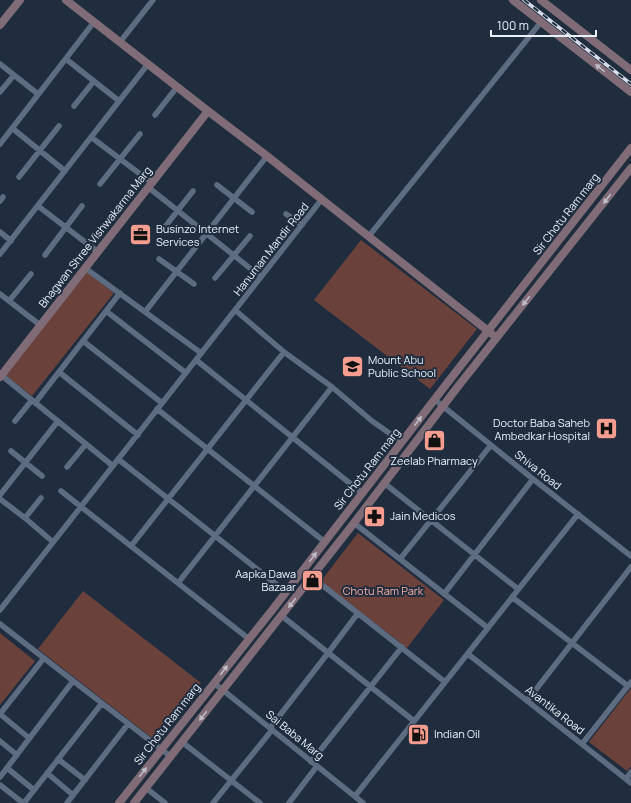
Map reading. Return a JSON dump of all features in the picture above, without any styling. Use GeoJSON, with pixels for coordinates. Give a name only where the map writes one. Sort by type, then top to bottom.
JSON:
{"type":"FeatureCollection","features":[{"type":"Feature","properties":{"kind":"street"},"geometry":{"type":"LineString","coordinates":[[0,25],[20,0]]}},
{"type":"Feature","properties":{"kind":"street"},"geometry":{"type":"LineString","coordinates":[[66,0],[322,199],[497,338]]}},
{"type":"Feature","properties":{"kind":"street"},"geometry":{"type":"LineString","coordinates":[[120,42],[153,0]]}},
{"type":"Feature","properties":{"kind":"street"},"geometry":{"type":"LineString","coordinates":[[513,0],[631,92]]}},
{"type":"Feature","properties":{"kind":"street"},"geometry":{"type":"LineString","coordinates":[[542,0],[631,70]]}},
{"type":"Feature","properties":{"kind":"street"},"geometry":{"type":"LineString","coordinates":[[0,144],[94,22]]}},
{"type":"Feature","properties":{"kind":"street"},"geometry":{"type":"LineString","coordinates":[[369,236],[541,22]]}},
{"type":"Feature","properties":{"kind":"street"},"geometry":{"type":"LineString","coordinates":[[66,59],[119,101]]}},
{"type":"Feature","properties":{"kind":"street"},"geometry":{"type":"LineString","coordinates":[[0,64],[38,94]]}},
{"type":"Feature","properties":{"kind":"street"},"geometry":{"type":"LineString","coordinates":[[0,254],[148,64]]}},
{"type":"Feature","properties":{"kind":"street"},"geometry":{"type":"LineString","coordinates":[[0,92],[14,75]]}},
{"type":"Feature","properties":{"kind":"street"},"geometry":{"type":"LineString","coordinates":[[74,106],[94,81]]}},
{"type":"Feature","properties":{"kind":"street"},"geometry":{"type":"LineString","coordinates":[[155,115],[177,87]]}},
{"type":"Feature","properties":{"kind":"street","name":"Bhagwan Shree Vishwakarma Marg"},"geometry":{"type":"LineString","coordinates":[[1,376],[208,111]]}},
{"type":"Feature","properties":{"kind":"street"},"geometry":{"type":"LineString","coordinates":[[19,177],[59,126]]}},
{"type":"Feature","properties":{"kind":"street"},"geometry":{"type":"LineString","coordinates":[[12,128],[65,171]]}},
{"type":"Feature","properties":{"kind":"street"},"geometry":{"type":"LineString","coordinates":[[100,184],[140,134]]}},
{"type":"Feature","properties":{"kind":"street"},"geometry":{"type":"LineString","coordinates":[[91,137],[120,159],[178,211],[261,277]]}},
{"type":"Feature","properties":{"kind":"street","name":"Sir Chotu Ram marg"},"geometry":{"type":"LineString","coordinates":[[119,803],[286,592],[434,399],[631,148]]}},
{"type":"Feature","properties":{"kind":"street"},"geometry":{"type":"LineString","coordinates":[[145,312],[267,156]]}},
{"type":"Feature","properties":{"kind":"street","name":"Sir Chotu Ram marg"},"geometry":{"type":"LineString","coordinates":[[134,803],[282,616],[443,406],[631,168]]}},
{"type":"Feature","properties":{"kind":"street"},"geometry":{"type":"LineString","coordinates":[[217,185],[252,212]]}},
{"type":"Feature","properties":{"kind":"street"},"geometry":{"type":"LineString","coordinates":[[161,232],[194,191]]}},
{"type":"Feature","properties":{"kind":"street","name":"Hanuman Mandir Road"},"geometry":{"type":"LineString","coordinates":[[0,610],[322,199]]}},
{"type":"Feature","properties":{"kind":"street"},"geometry":{"type":"LineString","coordinates":[[38,206],[98,252]]}},
{"type":"Feature","properties":{"kind":"street"},"geometry":{"type":"LineString","coordinates":[[44,255],[82,206]]}},
{"type":"Feature","properties":{"kind":"street"},"geometry":{"type":"LineString","coordinates":[[286,214],[302,225]]}},
{"type":"Feature","properties":{"kind":"street"},"geometry":{"type":"LineString","coordinates":[[0,232],[10,241]]}},
{"type":"Feature","properties":{"kind":"street"},"geometry":{"type":"LineString","coordinates":[[215,278],[250,236]]}},
{"type":"Feature","properties":{"kind":"street"},"geometry":{"type":"LineString","coordinates":[[159,258],[194,284]]}},
{"type":"Feature","properties":{"kind":"street"},"geometry":{"type":"LineString","coordinates":[[85,268],[201,353]]}},
{"type":"Feature","properties":{"kind":"street"},"geometry":{"type":"LineString","coordinates":[[9,301],[31,274]]}},
{"type":"Feature","properties":{"kind":"street"},"geometry":{"type":"LineString","coordinates":[[15,421],[59,372],[120,293]]}},
{"type":"Feature","properties":{"kind":"street"},"geometry":{"type":"LineString","coordinates":[[0,294],[40,326]]}},
{"type":"Feature","properties":{"kind":"street"},"geometry":{"type":"LineString","coordinates":[[235,310],[284,352],[332,387],[372,420],[402,442]]}},
{"type":"Feature","properties":{"kind":"street"},"geometry":{"type":"LineString","coordinates":[[106,311],[186,373]]}},
{"type":"Feature","properties":{"kind":"street"},"geometry":{"type":"LineString","coordinates":[[83,342],[162,403]]}},
{"type":"Feature","properties":{"kind":"street"},"geometry":{"type":"LineString","coordinates":[[131,546],[284,352]]}},
{"type":"Feature","properties":{"kind":"street"},"geometry":{"type":"LineString","coordinates":[[196,360],[362,493]]}},
{"type":"Feature","properties":{"kind":"street"},"geometry":{"type":"LineString","coordinates":[[59,372],[138,434]]}},
{"type":"Feature","properties":{"kind":"street"},"geometry":{"type":"LineString","coordinates":[[1,376],[113,466]]}},
{"type":"Feature","properties":{"kind":"street"},"geometry":{"type":"LineString","coordinates":[[178,583],[332,387]]}},
{"type":"Feature","properties":{"kind":"street","name":"Shiva Road"},"geometry":{"type":"LineString","coordinates":[[434,399],[631,556]]}},
{"type":"Feature","properties":{"kind":"street"},"geometry":{"type":"LineString","coordinates":[[157,409],[325,542]]}},
{"type":"Feature","properties":{"kind":"street"},"geometry":{"type":"LineString","coordinates":[[0,495],[58,421]]}},
{"type":"Feature","properties":{"kind":"street"},"geometry":{"type":"LineString","coordinates":[[67,467],[86,444]]}},
{"type":"Feature","properties":{"kind":"street"},"geometry":{"type":"LineString","coordinates":[[400,559],[491,445]]}},
{"type":"Feature","properties":{"kind":"street"},"geometry":{"type":"LineString","coordinates":[[11,450],[42,476]]}},
{"type":"Feature","properties":{"kind":"street"},"geometry":{"type":"LineString","coordinates":[[118,459],[286,592]]}},
{"type":"Feature","properties":{"kind":"street"},"geometry":{"type":"LineString","coordinates":[[444,594],[533,479]]}},
{"type":"Feature","properties":{"kind":"street"},"geometry":{"type":"LineString","coordinates":[[384,484],[518,590]]}},
{"type":"Feature","properties":{"kind":"street"},"geometry":{"type":"LineString","coordinates":[[61,491],[249,639]]}},
{"type":"Feature","properties":{"kind":"street"},"geometry":{"type":"LineString","coordinates":[[0,498],[53,542]]}},
{"type":"Feature","properties":{"kind":"street"},"geometry":{"type":"LineString","coordinates":[[25,518],[41,498]]}},
{"type":"Feature","properties":{"kind":"street"},"geometry":{"type":"LineString","coordinates":[[355,796],[578,514]]}},
{"type":"Feature","properties":{"kind":"street"},"geometry":{"type":"LineString","coordinates":[[354,523],[488,628]]}},
{"type":"Feature","properties":{"kind":"street"},"geometry":{"type":"LineString","coordinates":[[527,701],[631,567]]}},
{"type":"Feature","properties":{"kind":"street"},"geometry":{"type":"LineString","coordinates":[[312,577],[445,682]]}},
{"type":"Feature","properties":{"kind":"street"},"geometry":{"type":"LineString","coordinates":[[512,597],[629,684],[582,744]]}},
{"type":"Feature","properties":{"kind":"street"},"geometry":{"type":"LineString","coordinates":[[213,803],[271,729],[358,613]]}},
{"type":"Feature","properties":{"kind":"street"},"geometry":{"type":"LineString","coordinates":[[282,616],[414,721]]}},
{"type":"Feature","properties":{"kind":"street"},"geometry":{"type":"LineString","coordinates":[[0,624],[170,756]]}},
{"type":"Feature","properties":{"kind":"street"},"geometry":{"type":"LineString","coordinates":[[311,762],[402,647]]}},
{"type":"Feature","properties":{"kind":"street","name":"Avantika Road"},"geometry":{"type":"LineString","coordinates":[[468,654],[631,783]]}},
{"type":"Feature","properties":{"kind":"street"},"geometry":{"type":"LineString","coordinates":[[29,738],[0,714],[44,658]]}},
{"type":"Feature","properties":{"kind":"street"},"geometry":{"type":"LineString","coordinates":[[0,776],[73,681]]}},
{"type":"Feature","properties":{"kind":"street","name":"Sai Baba Marg"},"geometry":{"type":"LineString","coordinates":[[214,684],[363,803]]}},
{"type":"Feature","properties":{"kind":"street"},"geometry":{"type":"LineString","coordinates":[[0,785],[24,803],[102,703]]}},
{"type":"Feature","properties":{"kind":"street"},"geometry":{"type":"LineString","coordinates":[[67,803],[128,724]]}},
{"type":"Feature","properties":{"kind":"street"},"geometry":{"type":"LineString","coordinates":[[0,741],[17,755]]}},
{"type":"Feature","properties":{"kind":"street"},"geometry":{"type":"LineString","coordinates":[[182,742],[260,803]]}},
{"type":"Feature","properties":{"kind":"street"},"geometry":{"type":"LineString","coordinates":[[58,759],[85,780]]}},
{"type":"Feature","properties":{"kind":"street"},"geometry":{"type":"LineString","coordinates":[[290,803],[317,766]]}},
{"type":"Feature","properties":{"kind":"street"},"geometry":{"type":"LineString","coordinates":[[7,768],[34,790]]}},
{"type":"Feature","properties":{"kind":"street"},"geometry":{"type":"LineString","coordinates":[[626,779],[631,772]]}},
{"type":"Feature","properties":{"kind":"street"},"geometry":{"type":"LineString","coordinates":[[47,773],[73,795]]}},
{"type":"Feature","properties":{"kind":"street"},"geometry":{"type":"LineString","coordinates":[[146,788],[165,803]]}},
{"type":"Feature","properties":{"kind":"green space"},"geometry":{"type":"Polygon","coordinates":[[[361,240],[477,329],[430,389],[314,300],[361,240]]]}},
{"type":"Feature","properties":{"kind":"green space"},"geometry":{"type":"Polygon","coordinates":[[[85,271],[114,293],[32,396],[4,374],[85,271]]]}},
{"type":"Feature","properties":{"kind":"green space","name":"Chotu Ram Park"},"geometry":{"type":"Polygon","coordinates":[[[358,533],[444,600],[407,648],[321,581],[358,533]]]}},
{"type":"Feature","properties":{"kind":"green space"},"geometry":{"type":"Polygon","coordinates":[[[83,591],[201,683],[156,741],[38,649],[83,591]]]}},
{"type":"Feature","properties":{"kind":"green space"},"geometry":{"type":"Polygon","coordinates":[[[0,633],[35,661],[0,705],[0,633]]]}},
{"type":"Feature","properties":{"kind":"green space"},"geometry":{"type":"Polygon","coordinates":[[[631,688],[631,766],[627,771],[589,742],[631,688]]]}},
{"type":"Feature","properties":{"kind":"railway"},"geometry":{"type":"LineString","coordinates":[[524,0],[631,84]]}},
{"type":"Feature","properties":{"kind":"place","name":"Businzo Internet Services"},"geometry":{"type":"Point","coordinates":[140,235]}},
{"type":"Feature","properties":{"kind":"place","name":"Mount Abu Public School"},"geometry":{"type":"Point","coordinates":[352,366]}},
{"type":"Feature","properties":{"kind":"place","name":"Doctor Baba Saheb Ambedkar Hospital"},"geometry":{"type":"Point","coordinates":[606,429]}},
{"type":"Feature","properties":{"kind":"place","name":"Zeelab Pharmacy"},"geometry":{"type":"Point","coordinates":[434,441]}},
{"type":"Feature","properties":{"kind":"place","name":"Jain Medicos"},"geometry":{"type":"Point","coordinates":[374,516]}},
{"type":"Feature","properties":{"kind":"place","name":"Aapka Dawa Bazaar"},"geometry":{"type":"Point","coordinates":[312,580]}},
{"type":"Feature","properties":{"kind":"place","name":"Indian Oil"},"geometry":{"type":"Point","coordinates":[419,734]}}]}
